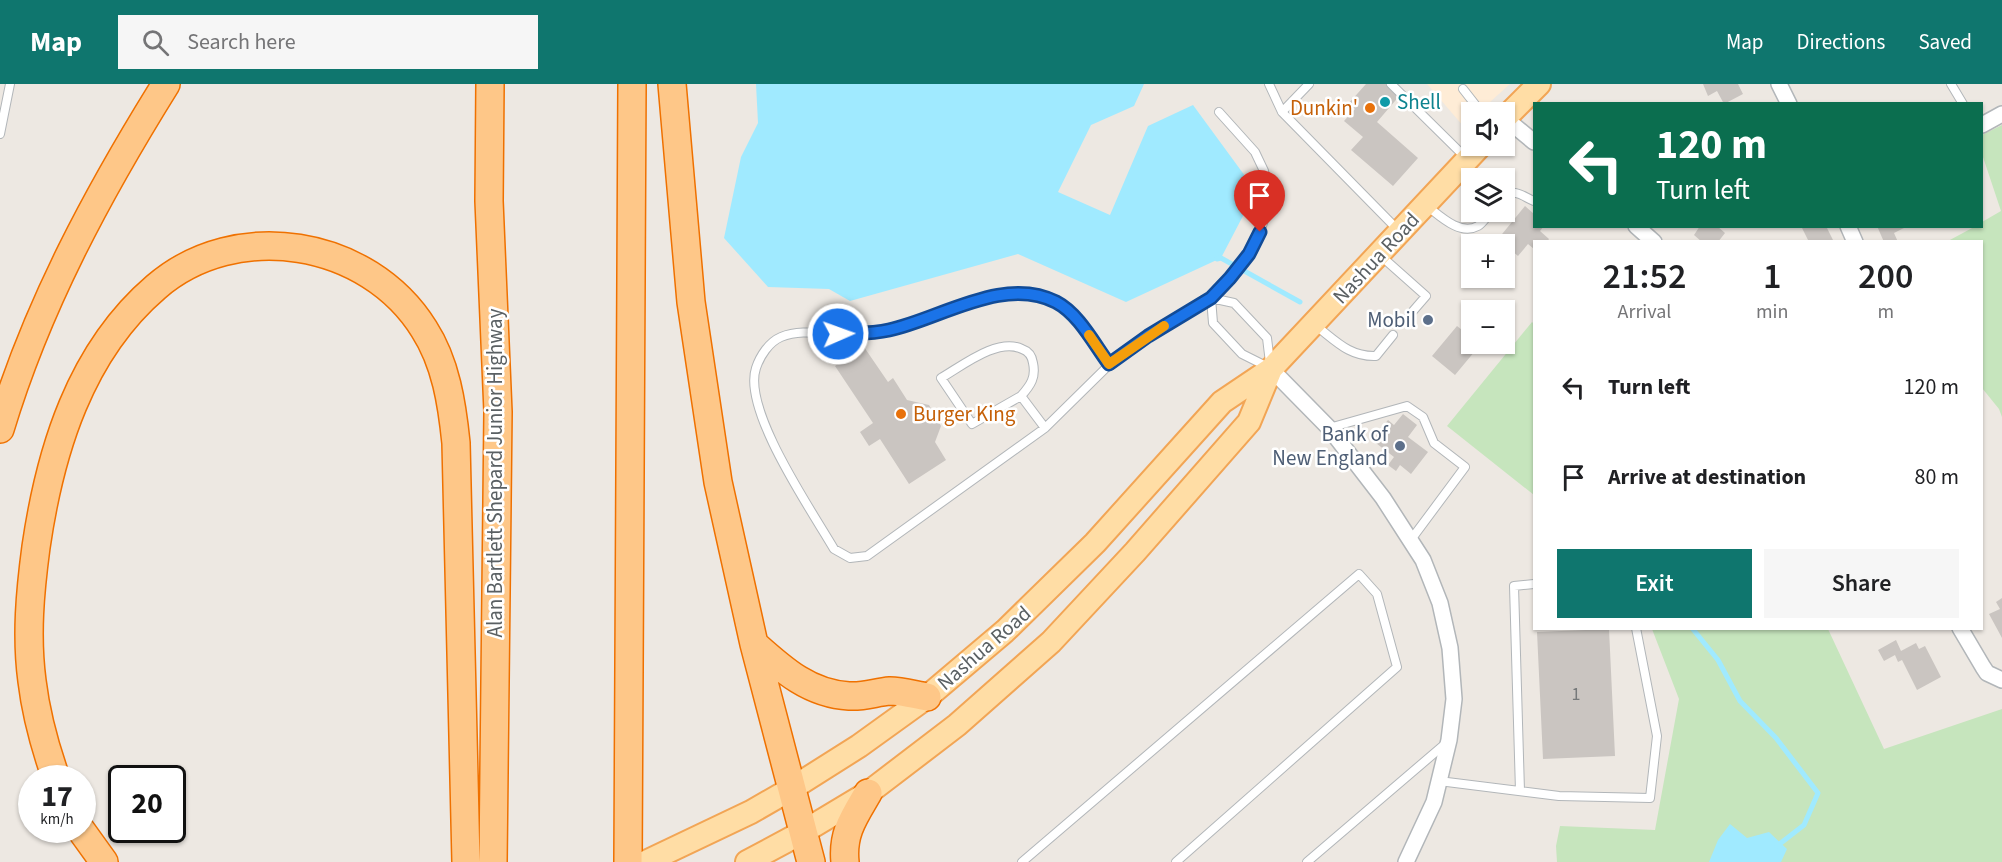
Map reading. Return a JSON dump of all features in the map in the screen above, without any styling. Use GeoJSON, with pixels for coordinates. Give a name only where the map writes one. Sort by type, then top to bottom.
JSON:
{"type":"FeatureCollection","features":[{"type":"Feature","properties":{"kind":"highway"},"geometry":{"type":"LineString","coordinates":[[0,429],[21,366],[53,288],[95,202],[166,84]]}},
{"type":"Feature","properties":{"kind":"highway","name":"Alan Bartlett Shepard Junior Highway"},"geometry":{"type":"LineString","coordinates":[[490,84],[489,201],[498,412],[493,862]]}},
{"type":"Feature","properties":{"kind":"highway"},"geometry":{"type":"LineString","coordinates":[[628,862],[632,84]]}},
{"type":"Feature","properties":{"kind":"highway"},"geometry":{"type":"LineString","coordinates":[[672,84],[691,302],[718,482],[753,644],[811,862]]}},
{"type":"Feature","properties":{"kind":"highway"},"geometry":{"type":"LineString","coordinates":[[53,765],[41,726],[32,680],[28,638],[29,595],[47,488],[65,424],[81,386],[110,336],[131,310],[157,286],[186,265],[214,254],[239,248],[295,247],[342,259],[367,271],[385,284],[400,297],[424,329],[442,365],[452,403],[456,443],[466,862]]}},
{"type":"Feature","properties":{"kind":"highway"},"geometry":{"type":"LineString","coordinates":[[753,644],[791,676],[823,692],[862,696],[890,691],[927,697]]}},
{"type":"Feature","properties":{"kind":"highway"},"geometry":{"type":"LineString","coordinates":[[845,862],[845,837],[852,819],[868,793]]}},
{"type":"Feature","properties":{"kind":"highway"},"geometry":{"type":"LineString","coordinates":[[90,843],[104,862]]}},
{"type":"Feature","properties":{"kind":"main road"},"geometry":{"type":"LineString","coordinates":[[1515,108],[1539,84]]}},
{"type":"Feature","properties":{"kind":"main road","name":"Nashua Road"},"geometry":{"type":"LineString","coordinates":[[646,862],[716,830],[791,789],[859,746],[927,697],[1005,631],[1073,567],[1222,402],[1271,369],[1470,156]]}},
{"type":"Feature","properties":{"kind":"main road","name":"Nashua Road"},"geometry":{"type":"LineString","coordinates":[[747,862],[868,793],[957,725],[1051,642],[1094,598],[1249,422],[1271,369]]}},
{"type":"Feature","properties":{"kind":"street"},"geometry":{"type":"LineString","coordinates":[[1779,84],[1788,102]]}},
{"type":"Feature","properties":{"kind":"street"},"geometry":{"type":"LineString","coordinates":[[1983,124],[2002,114]]}},
{"type":"Feature","properties":{"kind":"street"},"geometry":{"type":"LineString","coordinates":[[1515,126],[1533,141]]}},
{"type":"Feature","properties":{"kind":"street"},"geometry":{"type":"LineString","coordinates":[[1638,228],[1652,240]]}},
{"type":"Feature","properties":{"kind":"street"},"geometry":{"type":"LineString","coordinates":[[1271,369],[1329,428],[1383,498],[1423,560],[1440,603],[1450,648],[1454,699],[1449,740],[1434,802],[1406,862]]}},
{"type":"Feature","properties":{"kind":"street"},"geometry":{"type":"LineString","coordinates":[[1961,630],[1983,667],[1988,673],[2001,680]]}},
{"type":"Feature","properties":{"kind":"lane"},"geometry":{"type":"LineString","coordinates":[[0,134],[10,84]]}},
{"type":"Feature","properties":{"kind":"lane"},"geometry":{"type":"LineString","coordinates":[[1269,84],[1282,112],[1400,232]]}},
{"type":"Feature","properties":{"kind":"lane"},"geometry":{"type":"LineString","coordinates":[[1282,112],[1309,84]]}},
{"type":"Feature","properties":{"kind":"lane"},"geometry":{"type":"LineString","coordinates":[[1951,84],[1962,102]]}},
{"type":"Feature","properties":{"kind":"lane"},"geometry":{"type":"LineString","coordinates":[[1393,86],[1461,141]]}},
{"type":"Feature","properties":{"kind":"lane"},"geometry":{"type":"LineString","coordinates":[[1462,89],[1473,102]]}},
{"type":"Feature","properties":{"kind":"lane"},"geometry":{"type":"LineString","coordinates":[[1109,364],[1070,313],[1056,302],[1023,292],[1000,294],[889,330],[838,334],[807,332],[778,338],[769,346],[755,369],[753,383],[759,414],[775,448],[834,549],[850,558],[867,556],[1045,428],[1109,364],[1148,336],[1211,298],[1230,278],[1249,254],[1260,232],[1267,211],[1268,190],[1264,171],[1255,152],[1219,112]]}},
{"type":"Feature","properties":{"kind":"lane"},"geometry":{"type":"LineString","coordinates":[[1515,192],[1533,201]]}},
{"type":"Feature","properties":{"kind":"lane"},"geometry":{"type":"LineString","coordinates":[[1426,205],[1451,224],[1465,228],[1478,226],[1482,222]]}},
{"type":"Feature","properties":{"kind":"lane"},"geometry":{"type":"LineString","coordinates":[[1380,255],[1426,296],[1413,311]]}},
{"type":"Feature","properties":{"kind":"lane"},"geometry":{"type":"LineString","coordinates":[[1211,298],[1234,303],[1267,338],[1271,369]]}},
{"type":"Feature","properties":{"kind":"lane"},"geometry":{"type":"LineString","coordinates":[[1211,298],[1213,324],[1242,354],[1271,369]]}},
{"type":"Feature","properties":{"kind":"lane"},"geometry":{"type":"LineString","coordinates":[[1313,324],[1351,353],[1363,356],[1376,356],[1393,335]]}},
{"type":"Feature","properties":{"kind":"lane"},"geometry":{"type":"LineString","coordinates":[[1013,345],[1024,350],[1032,358],[1035,370],[1032,384],[1021,396],[972,424],[941,378],[998,346],[1013,345]]}},
{"type":"Feature","properties":{"kind":"lane"},"geometry":{"type":"LineString","coordinates":[[1021,396],[1045,428]]}},
{"type":"Feature","properties":{"kind":"lane"},"geometry":{"type":"LineString","coordinates":[[1329,428],[1407,406],[1424,417],[1434,443],[1466,466],[1410,541]]}},
{"type":"Feature","properties":{"kind":"lane"},"geometry":{"type":"LineString","coordinates":[[1022,862],[1359,574],[1377,594],[1397,667],[1176,862]]}},
{"type":"Feature","properties":{"kind":"lane"},"geometry":{"type":"LineString","coordinates":[[1520,791],[1514,586],[1533,584]]}},
{"type":"Feature","properties":{"kind":"lane"},"geometry":{"type":"LineString","coordinates":[[1439,781],[1559,796],[1650,798],[1657,736],[1636,630]]}},
{"type":"Feature","properties":{"kind":"lane"},"geometry":{"type":"LineString","coordinates":[[1307,862],[1449,740]]}},
{"type":"Feature","properties":{"kind":"shaded area"},"geometry":{"type":"Polygon","coordinates":[[[1427,84],[1510,84],[1490,102],[1461,102],[1461,124],[1427,84]]]}},
{"type":"Feature","properties":{"kind":"green space"},"geometry":{"type":"Polygon","coordinates":[[[2002,125],[2002,417],[1999,409],[1983,389],[1983,240],[1950,240],[1972,228],[1983,228],[1983,221],[2001,211],[1983,157],[1983,134],[2002,125]]]}},
{"type":"Feature","properties":{"kind":"green space"},"geometry":{"type":"Polygon","coordinates":[[[1532,322],[1533,323],[1533,494],[1447,426],[1506,354],[1515,354],[1515,343],[1532,322]]]}},
{"type":"Feature","properties":{"kind":"green space"},"geometry":{"type":"Polygon","coordinates":[[[1652,630],[1828,630],[1884,749],[2002,709],[2002,862],[1557,862],[1556,846],[1560,826],[1655,830],[1679,699],[1652,630]]]}},
{"type":"Feature","properties":{"kind":"water"},"geometry":{"type":"Polygon","coordinates":[[[756,84],[1144,84],[1134,106],[1091,125],[1058,192],[1110,215],[1148,126],[1193,105],[1256,191],[1221,258],[1126,302],[1018,254],[850,301],[829,289],[768,287],[724,238],[741,157],[758,123],[756,84]]]}},
{"type":"Feature","properties":{"kind":"water"},"geometry":{"type":"Polygon","coordinates":[[[1730,824],[1747,838],[1769,832],[1787,849],[1781,862],[1709,862],[1718,840],[1730,824]]]}},
{"type":"Feature","properties":{"kind":"building"},"geometry":{"type":"Polygon","coordinates":[[[1366,84],[1389,84],[1401,94],[1377,122],[1418,158],[1393,186],[1351,150],[1363,137],[1344,121],[1355,109],[1349,103],[1366,84]]]}},
{"type":"Feature","properties":{"kind":"building"},"geometry":{"type":"Polygon","coordinates":[[[1703,84],[1738,84],[1743,94],[1728,102],[1723,102],[1717,91],[1708,96],[1703,84]]]}},
{"type":"Feature","properties":{"kind":"building"},"geometry":{"type":"Polygon","coordinates":[[[1525,206],[1533,213],[1533,228],[1542,228],[1540,231],[1549,239],[1533,240],[1533,248],[1528,244],[1518,256],[1515,253],[1515,234],[1502,234],[1512,222],[1515,222],[1515,218],[1525,206]]]}},
{"type":"Feature","properties":{"kind":"building"},"geometry":{"type":"Polygon","coordinates":[[[1699,228],[1719,228],[1725,233],[1720,240],[1700,240],[1694,235],[1699,228]]]}},
{"type":"Feature","properties":{"kind":"building"},"geometry":{"type":"Polygon","coordinates":[[[1802,228],[1827,228],[1833,240],[1808,240],[1802,228]]]}},
{"type":"Feature","properties":{"kind":"building"},"geometry":{"type":"Polygon","coordinates":[[[1878,228],[1904,228],[1894,233],[1897,240],[1883,240],[1878,228]]]}},
{"type":"Feature","properties":{"kind":"building"},"geometry":{"type":"Polygon","coordinates":[[[1457,326],[1461,329],[1461,354],[1472,354],[1455,375],[1432,356],[1457,326]]]}},
{"type":"Feature","properties":{"kind":"building","name":"Burger King"},"geometry":{"type":"Polygon","coordinates":[[[864,347],[888,382],[893,378],[907,400],[929,405],[941,426],[935,442],[946,460],[909,484],[880,439],[869,446],[860,432],[873,423],[835,366],[864,347]]]}},
{"type":"Feature","properties":{"kind":"building","name":"Bank of New England"},"geometry":{"type":"Polygon","coordinates":[[[1403,414],[1417,425],[1408,437],[1428,452],[1411,474],[1400,465],[1396,471],[1388,465],[1394,457],[1372,440],[1388,420],[1394,425],[1403,414]]]}},
{"type":"Feature","properties":{"kind":"building"},"geometry":{"type":"Polygon","coordinates":[[[2002,598],[2002,638],[1989,614],[2000,609],[1996,602],[2002,598]]]}},
{"type":"Feature","properties":{"kind":"building"},"geometry":{"type":"Polygon","coordinates":[[[1609,630],[1615,756],[1543,759],[1537,632],[1609,630]]]}},
{"type":"Feature","properties":{"kind":"building"},"geometry":{"type":"Polygon","coordinates":[[[1896,640],[1901,651],[1916,643],[1919,649],[1925,646],[1941,677],[1917,690],[1902,660],[1898,662],[1895,655],[1884,661],[1878,650],[1896,640]]]}},
{"type":"Feature","properties":{"kind":"waterway"},"geometry":{"type":"LineString","coordinates":[[1217,259],[1221,258],[1300,302]]}},
{"type":"Feature","properties":{"kind":"waterway"},"geometry":{"type":"LineString","coordinates":[[1694,630],[1718,660],[1740,701],[1776,738],[1818,793],[1804,825],[1777,846]]}},
{"type":"Feature","properties":{"kind":"slow traffic"},"geometry":{"type":"LineString","coordinates":[[1089,335],[1109,364],[1164,326]]}},
{"type":"Feature","properties":{"kind":"place","name":"Shell"},"geometry":{"type":"Point","coordinates":[1385,102]}},
{"type":"Feature","properties":{"kind":"place","name":"Dunkin'"},"geometry":{"type":"Point","coordinates":[1370,108]}},
{"type":"Feature","properties":{"kind":"place","name":"Mobil"},"geometry":{"type":"Point","coordinates":[1428,320]}},
{"type":"Feature","properties":{"kind":"place","name":"Burger King"},"geometry":{"type":"Point","coordinates":[901,414]}},
{"type":"Feature","properties":{"kind":"place","name":"Bank of New England"},"geometry":{"type":"Point","coordinates":[1400,446]}},
{"type":"Feature","properties":{"kind":"route"},"geometry":{"type":"LineString","coordinates":[[838,334],[889,330],[1000,294],[1023,292],[1056,302],[1070,313],[1109,364],[1148,336],[1211,298],[1249,254],[1260,232]]}}]}
